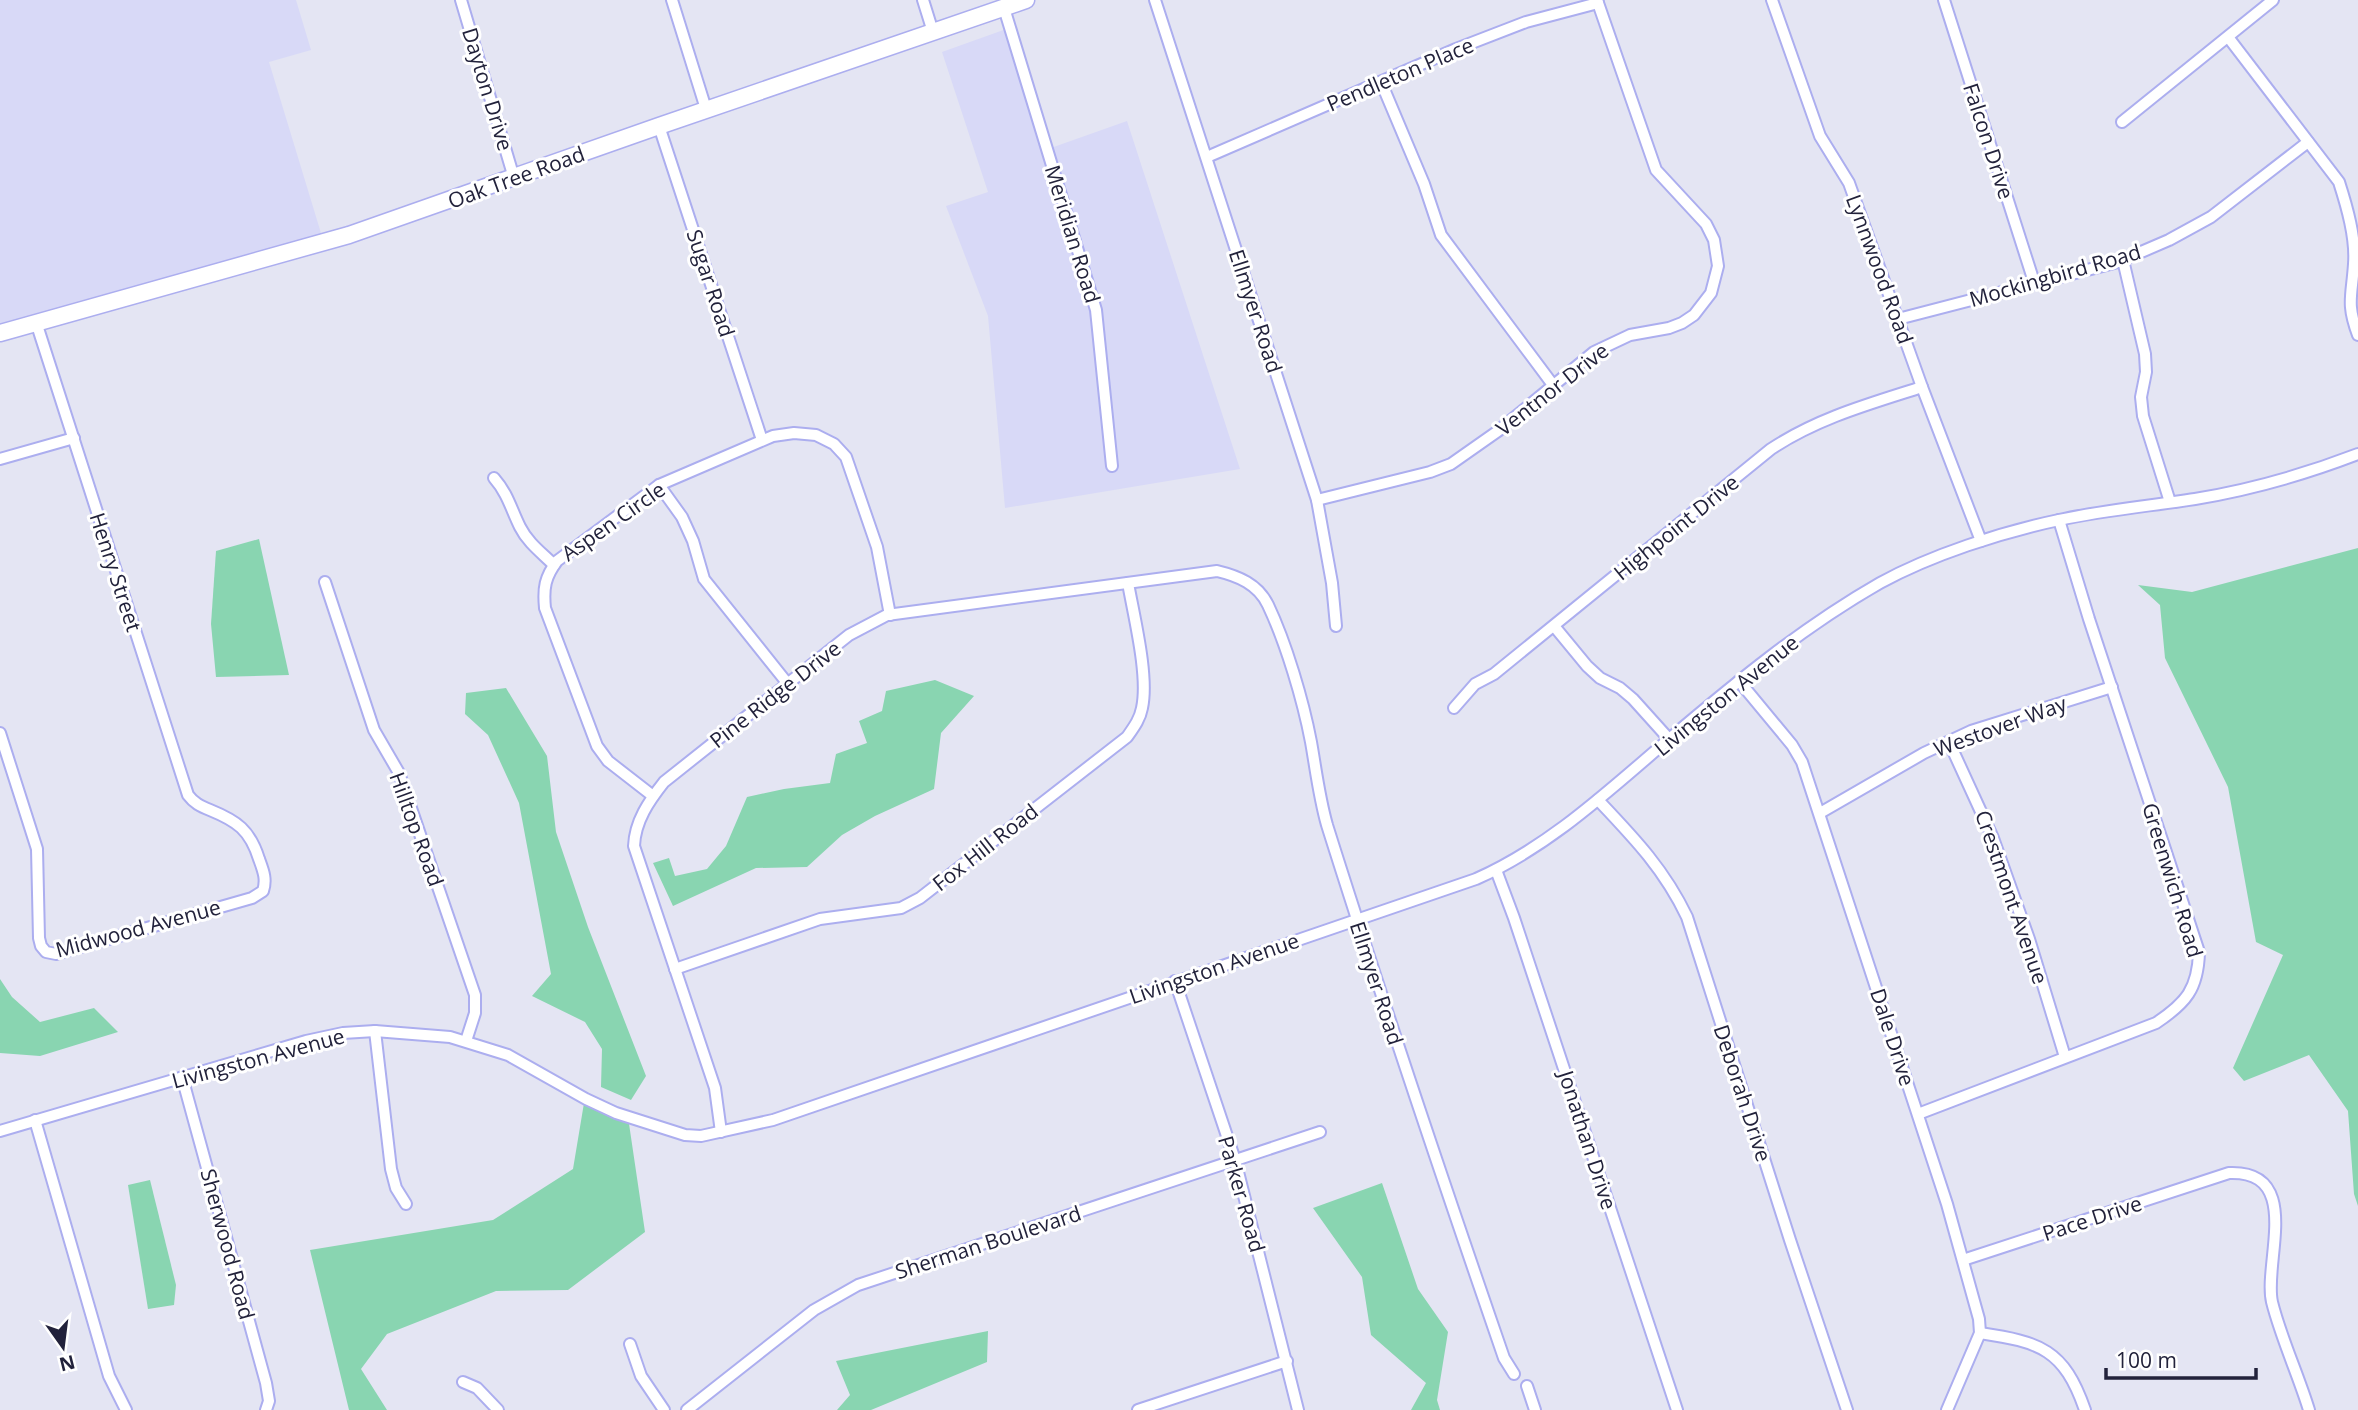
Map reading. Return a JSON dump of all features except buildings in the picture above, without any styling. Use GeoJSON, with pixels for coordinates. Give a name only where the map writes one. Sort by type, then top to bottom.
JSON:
{"type":"FeatureCollection","features":[{"type":"Feature","properties":{"kind":"main road","name":"Oak Tree Road"},"geometry":{"type":"LineString","coordinates":[[0,332],[349,235],[659,125],[1026,0]]}},
{"type":"Feature","properties":{"kind":"street","name":"Dayton Drive"},"geometry":{"type":"LineString","coordinates":[[461,0],[514,178]]}},
{"type":"Feature","properties":{"kind":"street"},"geometry":{"type":"LineString","coordinates":[[672,0],[706,109]]}},
{"type":"Feature","properties":{"kind":"street"},"geometry":{"type":"LineString","coordinates":[[923,0],[933,32]]}},
{"type":"Feature","properties":{"kind":"street","name":"Ellmyer Road"},"geometry":{"type":"LineString","coordinates":[[1155,0],[1317,500],[1332,583],[1336,626]]}},
{"type":"Feature","properties":{"kind":"street"},"geometry":{"type":"LineString","coordinates":[[1773,2],[1785,0]]}},
{"type":"Feature","properties":{"kind":"street","name":"Falcon Drive"},"geometry":{"type":"LineString","coordinates":[[1944,0],[2034,282]]}},
{"type":"Feature","properties":{"kind":"street"},"geometry":{"type":"LineString","coordinates":[[2122,122],[2273,0]]}},
{"type":"Feature","properties":{"kind":"street","name":"Pendleton Place"},"geometry":{"type":"LineString","coordinates":[[1207,157],[1526,22],[1597,1]]}},
{"type":"Feature","properties":{"kind":"street","name":"Ventnor Drive"},"geometry":{"type":"LineString","coordinates":[[1317,500],[1430,472],[1451,464],[1498,431],[1605,345],[1630,335],[1669,328],[1694,315],[1711,293],[1718,266],[1714,240],[1706,225],[1665,181],[1653,163],[1597,1]]}},
{"type":"Feature","properties":{"kind":"street","name":"Lynnwood Road"},"geometry":{"type":"LineString","coordinates":[[1773,2],[1820,136],[1849,183],[1981,541]]}},
{"type":"Feature","properties":{"kind":"street","name":"Meridian Road"},"geometry":{"type":"LineString","coordinates":[[1004,8],[1096,310],[1112,466]]}},
{"type":"Feature","properties":{"kind":"street"},"geometry":{"type":"LineString","coordinates":[[2228,37],[2339,182],[2354,264],[2350,302],[2358,335]]}},
{"type":"Feature","properties":{"kind":"street"},"geometry":{"type":"LineString","coordinates":[[1381,82],[1424,184],[1441,234],[1553,385]]}},
{"type":"Feature","properties":{"kind":"street","name":"Sugar Road"},"geometry":{"type":"LineString","coordinates":[[659,125],[762,440]]}},
{"type":"Feature","properties":{"kind":"street","name":"Mockingbird Road"},"geometry":{"type":"LineString","coordinates":[[1898,319],[2123,260],[2169,240],[2211,217],[2308,142]]}},
{"type":"Feature","properties":{"kind":"street"},"geometry":{"type":"LineString","coordinates":[[2123,260],[2145,354],[2147,372],[2141,397],[2143,416],[2170,502]]}},
{"type":"Feature","properties":{"kind":"street","name":"Henry Street"},"geometry":{"type":"LineString","coordinates":[[36,322],[183,783],[192,801],[210,810]]}},
{"type":"Feature","properties":{"kind":"street","name":"Highpoint Drive"},"geometry":{"type":"LineString","coordinates":[[1454,708],[1475,684],[1494,674],[1771,449],[1800,430],[1836,415],[1922,387]]}},
{"type":"Feature","properties":{"kind":"street","name":"Aspen Circle"},"geometry":{"type":"LineString","coordinates":[[653,796],[608,761],[597,746],[545,608],[543,592],[546,576],[554,565],[659,485],[762,440],[794,433],[816,435],[834,444],[846,457],[877,547],[890,615]]}},
{"type":"Feature","properties":{"kind":"street"},"geometry":{"type":"LineString","coordinates":[[0,459],[74,438]]}},
{"type":"Feature","properties":{"kind":"street","name":"Livingston Avenue"},"geometry":{"type":"LineString","coordinates":[[0,1131],[306,1041],[343,1033],[375,1031],[450,1037],[508,1055],[616,1113],[685,1135],[701,1136],[773,1120],[1496,870],[1544,842],[1797,636],[1883,582],[1981,541],[2059,520],[2257,485],[2358,454]]}},
{"type":"Feature","properties":{"kind":"street"},"geometry":{"type":"LineString","coordinates":[[494,478],[504,489],[526,536],[554,565]]}},
{"type":"Feature","properties":{"kind":"street"},"geometry":{"type":"LineString","coordinates":[[659,485],[682,517],[693,541],[704,579],[788,684]]}},
{"type":"Feature","properties":{"kind":"street","name":"Greenwich Road"},"geometry":{"type":"LineString","coordinates":[[1918,1114],[2156,1023],[2183,1001],[2199,974],[2199,952],[2059,520]]}},
{"type":"Feature","properties":{"kind":"street","name":"Pine Ridge Drive"},"geometry":{"type":"LineString","coordinates":[[721,1132],[715,1088],[634,846],[635,834],[648,802],[664,782],[849,635],[890,615],[1217,571],[1238,576],[1255,588]]}},
{"type":"Feature","properties":{"kind":"street","name":"Hilltop Road"},"geometry":{"type":"LineString","coordinates":[[325,582],[374,730],[399,773],[475,995],[475,1013],[466,1041]]}},
{"type":"Feature","properties":{"kind":"street","name":"Fox Hill Road"},"geometry":{"type":"LineString","coordinates":[[675,969],[820,919],[901,908],[919,898],[1127,737],[1138,722],[1143,706],[1144,681],[1128,583]]}},
{"type":"Feature","properties":{"kind":"street","name":"Ellmyer Road"},"geometry":{"type":"LineString","coordinates":[[1255,588],[1267,603],[1292,674],[1310,740],[1320,801],[1357,919],[1499,1345],[1514,1374]]}},
{"type":"Feature","properties":{"kind":"street"},"geometry":{"type":"LineString","coordinates":[[1554,626],[1587,666],[1600,678],[1620,688],[1633,699],[1670,739]]}},
{"type":"Feature","properties":{"kind":"street","name":"Dale Drive"},"geometry":{"type":"LineString","coordinates":[[1739,681],[1792,745],[1802,762],[1918,1114],[1963,1260],[1980,1333]]}},
{"type":"Feature","properties":{"kind":"street","name":"Westover Way"},"geometry":{"type":"LineString","coordinates":[[1820,813],[1924,753],[1949,742],[1997,722],[2112,687]]}},
{"type":"Feature","properties":{"kind":"street","name":"Midwood Avenue"},"geometry":{"type":"LineString","coordinates":[[0,733],[37,849],[39,938],[46,952],[57,954],[259,895],[266,883],[254,842],[237,824],[210,810]]}},
{"type":"Feature","properties":{"kind":"street","name":"Crestmont Avenue"},"geometry":{"type":"LineString","coordinates":[[1949,742],[1993,838],[2029,939],[2065,1057]]}},
{"type":"Feature","properties":{"kind":"street","name":"Deborah Drive"},"geometry":{"type":"LineString","coordinates":[[1598,800],[1650,855],[1687,917],[1847,1410]]}},
{"type":"Feature","properties":{"kind":"street","name":"Jonathan Drive"},"geometry":{"type":"LineString","coordinates":[[1496,870],[1677,1410]]}},
{"type":"Feature","properties":{"kind":"street","name":"Parker Road"},"geometry":{"type":"LineString","coordinates":[[1175,981],[1235,1160],[1298,1410]]}},
{"type":"Feature","properties":{"kind":"street"},"geometry":{"type":"LineString","coordinates":[[375,1031],[391,1169],[396,1188],[406,1203]]}},
{"type":"Feature","properties":{"kind":"street","name":"Sherwood Road"},"geometry":{"type":"LineString","coordinates":[[182,1077],[266,1382],[269,1401],[266,1410]]}},
{"type":"Feature","properties":{"kind":"street"},"geometry":{"type":"LineString","coordinates":[[35,1120],[109,1376],[126,1410]]}},
{"type":"Feature","properties":{"kind":"street","name":"Sherman Boulevard"},"geometry":{"type":"LineString","coordinates":[[687,1410],[814,1310],[858,1285],[1320,1132]]}},
{"type":"Feature","properties":{"kind":"street","name":"Pace Drive"},"geometry":{"type":"LineString","coordinates":[[1963,1260],[2220,1176],[2237,1173],[2253,1177],[2266,1187],[2273,1202],[2276,1243],[2271,1299],[2309,1410]]}},
{"type":"Feature","properties":{"kind":"street"},"geometry":{"type":"LineString","coordinates":[[1947,1410],[1980,1333],[2022,1340],[2041,1347],[2068,1371],[2085,1410]]}},
{"type":"Feature","properties":{"kind":"street"},"geometry":{"type":"LineString","coordinates":[[630,1344],[641,1376],[664,1410]]}},
{"type":"Feature","properties":{"kind":"street"},"geometry":{"type":"LineString","coordinates":[[1138,1410],[1287,1361]]}},
{"type":"Feature","properties":{"kind":"street"},"geometry":{"type":"LineString","coordinates":[[463,1382],[477,1388],[498,1410]]}},
{"type":"Feature","properties":{"kind":"street"},"geometry":{"type":"LineString","coordinates":[[1527,1386],[1535,1410]]}},
{"type":"Feature","properties":{"kind":"shaded area"},"geometry":{"type":"Polygon","coordinates":[[[0,0],[296,0],[311,50],[269,62],[324,243],[0,333],[0,0]]]}},
{"type":"Feature","properties":{"kind":"shaded area"},"geometry":{"type":"Polygon","coordinates":[[[1009,28],[1048,149],[1127,121],[1240,469],[1005,508],[988,316],[946,206],[988,192],[942,52],[1009,28]]]}},
{"type":"Feature","properties":{"kind":"green space"},"geometry":{"type":"Polygon","coordinates":[[[259,539],[289,675],[216,677],[211,624],[216,551],[259,539]]]}},
{"type":"Feature","properties":{"kind":"green space"},"geometry":{"type":"Polygon","coordinates":[[[2358,548],[2358,1206],[2354,1194],[2348,1111],[2309,1055],[2244,1081],[2233,1068],[2283,955],[2256,942],[2228,787],[2165,658],[2160,605],[2138,585],[2192,592],[2358,548]]]}},
{"type":"Feature","properties":{"kind":"green space"},"geometry":{"type":"Polygon","coordinates":[[[935,680],[974,696],[941,733],[934,789],[875,816],[842,835],[807,867],[756,868],[673,906],[653,863],[669,858],[675,876],[707,869],[726,846],[747,797],[830,783],[836,754],[867,743],[859,721],[882,711],[886,691],[935,680]]]}},
{"type":"Feature","properties":{"kind":"green space"},"geometry":{"type":"Polygon","coordinates":[[[506,688],[547,756],[556,832],[588,927],[646,1076],[631,1100],[601,1087],[602,1049],[585,1022],[532,996],[551,974],[519,803],[488,735],[465,714],[466,693],[506,688]]]}},
{"type":"Feature","properties":{"kind":"green space"},"geometry":{"type":"Polygon","coordinates":[[[0,979],[12,997],[40,1022],[94,1008],[118,1032],[40,1056],[0,1053],[0,979]]]}},
{"type":"Feature","properties":{"kind":"green space"},"geometry":{"type":"Polygon","coordinates":[[[585,1097],[628,1117],[645,1232],[568,1290],[496,1291],[387,1334],[361,1369],[387,1410],[349,1410],[310,1250],[493,1220],[573,1169],[585,1097]]]}},
{"type":"Feature","properties":{"kind":"green space"},"geometry":{"type":"Polygon","coordinates":[[[150,1180],[176,1285],[174,1305],[148,1309],[128,1185],[150,1180]]]}},
{"type":"Feature","properties":{"kind":"green space"},"geometry":{"type":"Polygon","coordinates":[[[1382,1183],[1418,1289],[1448,1332],[1437,1400],[1440,1410],[1411,1410],[1426,1383],[1371,1335],[1362,1277],[1313,1208],[1382,1183]]]}},
{"type":"Feature","properties":{"kind":"green space"},"geometry":{"type":"Polygon","coordinates":[[[988,1331],[987,1362],[871,1410],[837,1410],[850,1395],[836,1361],[988,1331]]]}}]}
